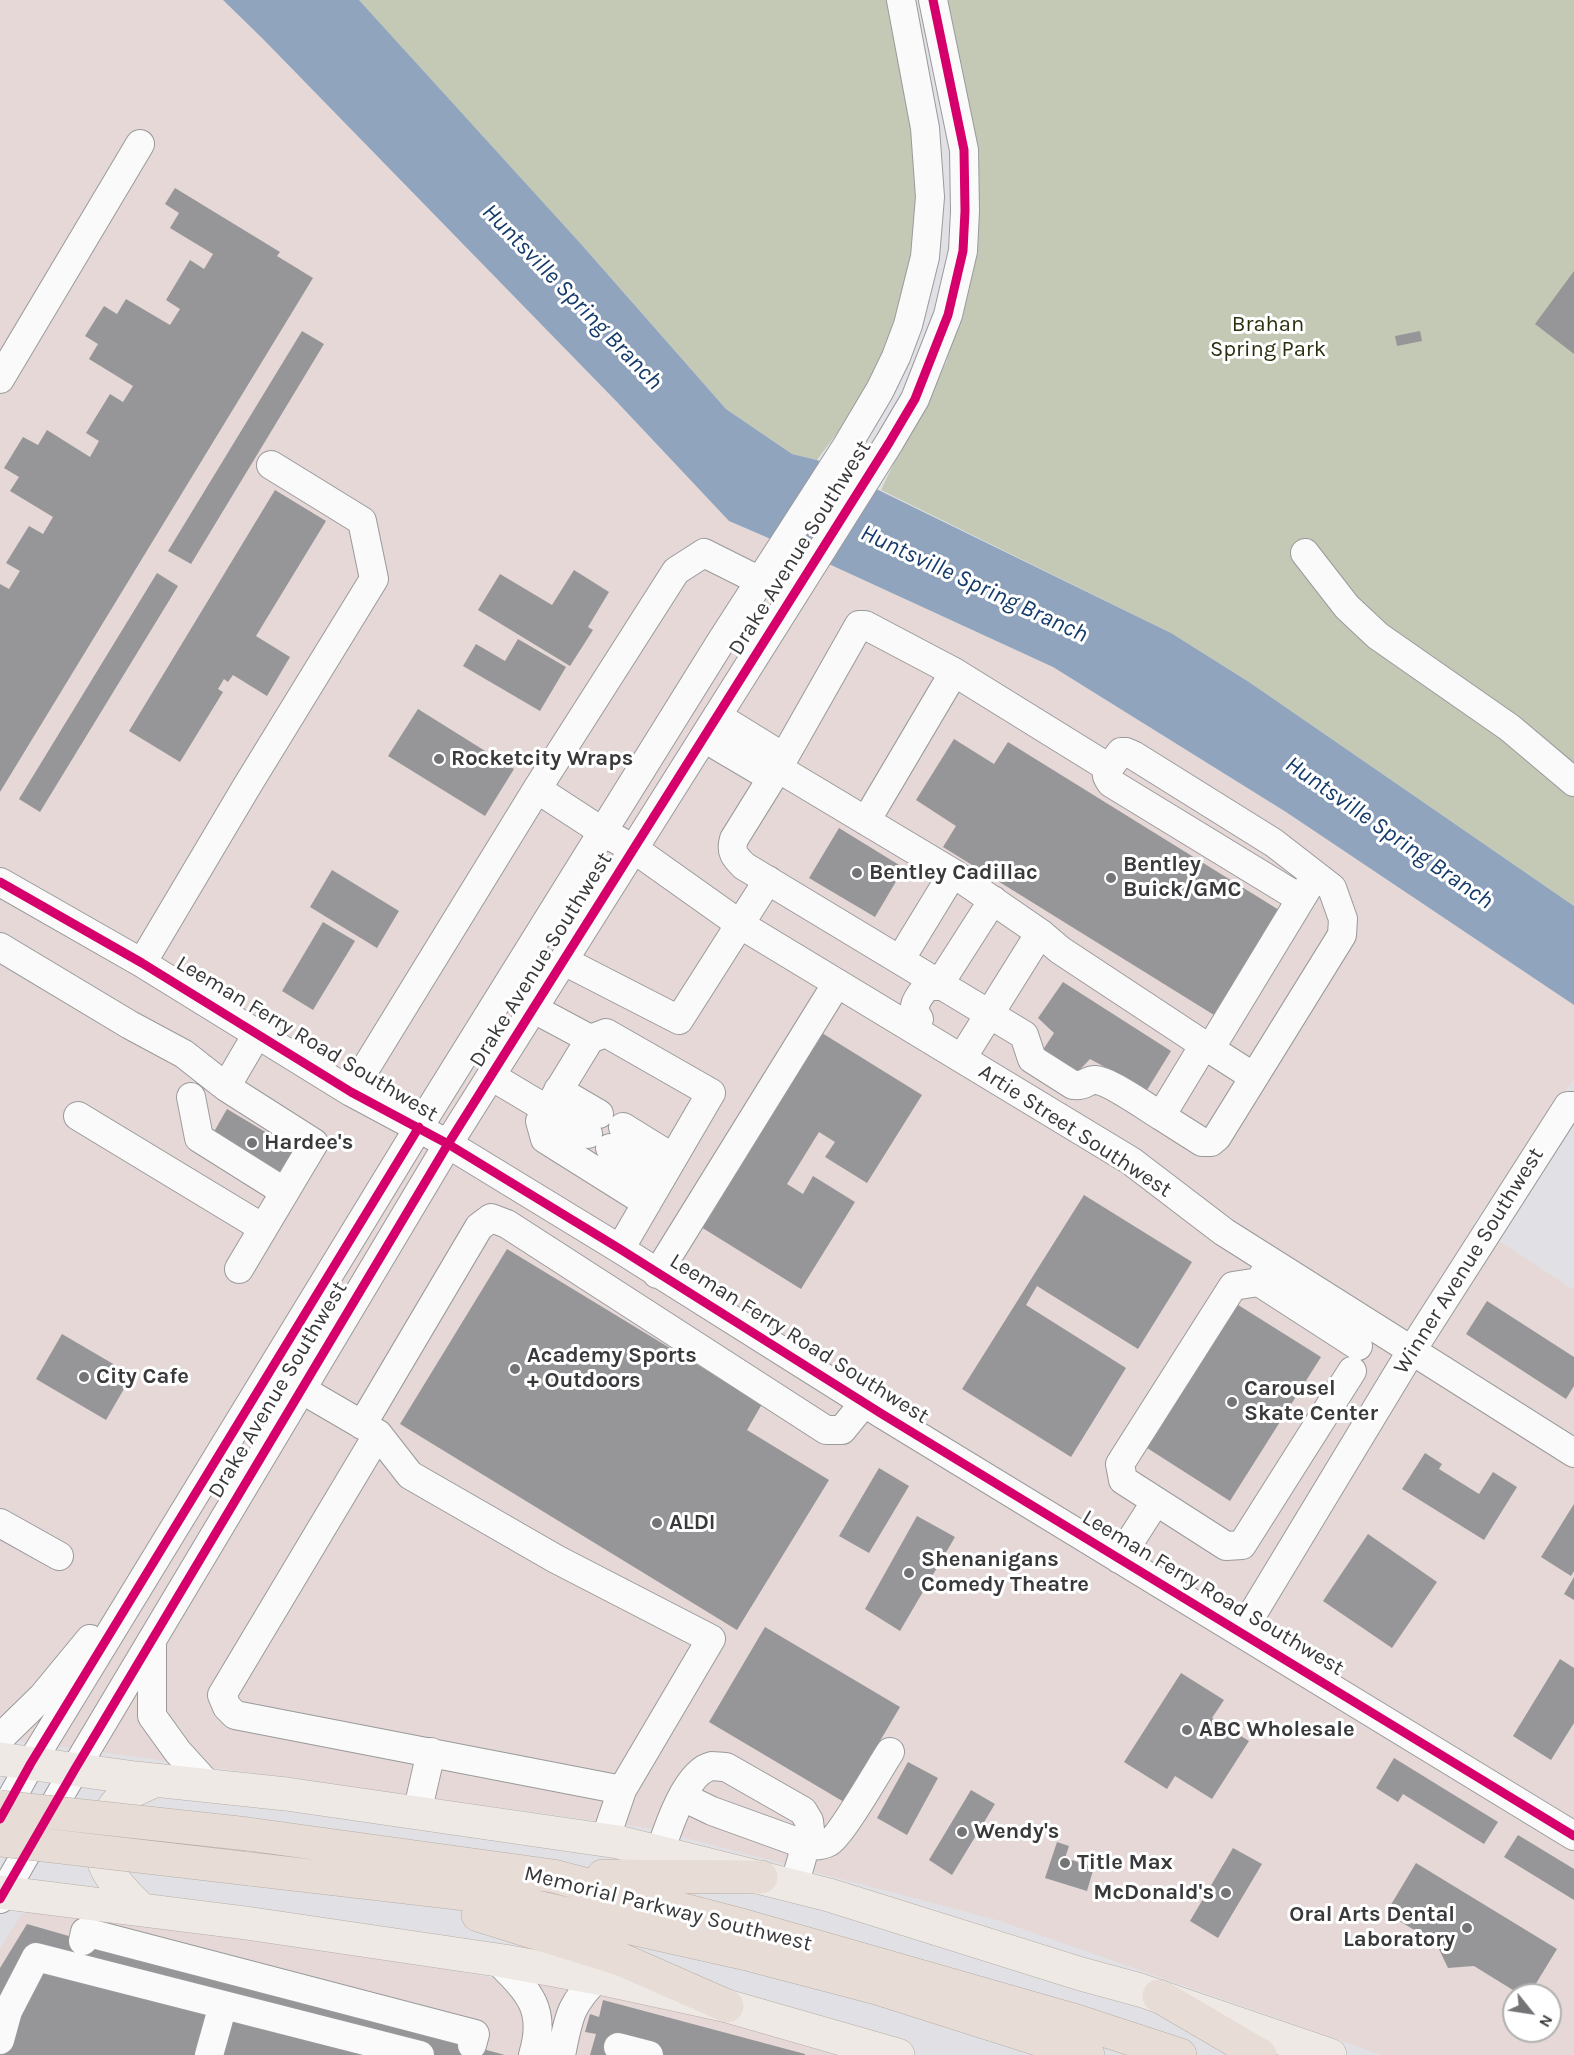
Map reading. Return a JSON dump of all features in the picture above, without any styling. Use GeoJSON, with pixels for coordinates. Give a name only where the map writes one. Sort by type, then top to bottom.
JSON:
{"type":"FeatureCollection","features":[{"type":"Feature","properties":{"kind":"highway","name":"Memorial Parkway Southwest"},"geometry":{"type":"LineString","coordinates":[[0,1807],[248,1834],[553,1876],[745,1926],[1070,2019],[1180,2055]]}},
{"type":"Feature","properties":{"kind":"highway","name":"Memorial Parkway Southwest"},"geometry":{"type":"LineString","coordinates":[[0,1840],[492,1897],[751,1955],[877,1988],[1088,2055]]}},
{"type":"Feature","properties":{"kind":"highway"},"geometry":{"type":"LineString","coordinates":[[250,1869],[446,1905],[620,1959],[727,2006]]}},
{"type":"Feature","properties":{"kind":"highway"},"geometry":{"type":"LineString","coordinates":[[553,1876],[761,1877]]}},
{"type":"Feature","properties":{"kind":"highway"},"geometry":{"type":"LineString","coordinates":[[1159,1996],[1260,2055]]}},
{"type":"Feature","properties":{"kind":"main road"},"geometry":{"type":"LineString","coordinates":[[16,1761],[156,1780],[286,1794],[605,1840],[660,1852],[794,1886],[1159,1996],[1330,2055]]}},
{"type":"Feature","properties":{"kind":"main road"},"geometry":{"type":"LineString","coordinates":[[142,1910],[114,1881],[103,1861],[100,1845],[103,1828],[115,1804],[126,1794],[156,1780]]}},
{"type":"Feature","properties":{"kind":"main road"},"geometry":{"type":"LineString","coordinates":[[1,1894],[246,1923],[597,1978],[727,2006],[898,2055]]}},
{"type":"Feature","properties":{"kind":"street","name":"Drake Avenue Southwest"},"geometry":{"type":"LineString","coordinates":[[0,1819],[16,1761],[153,1564],[419,1127],[760,580],[835,464],[896,357],[908,325],[925,257],[930,196],[925,128],[901,0]]}},
{"type":"Feature","properties":{"kind":"street","name":"Drake Avenue Southwest"},"geometry":{"type":"LineString","coordinates":[[1,1894],[448,1144],[915,399],[948,315],[963,251],[965,211],[964,150],[933,0]]}},
{"type":"Feature","properties":{"kind":"street"},"geometry":{"type":"LineString","coordinates":[[0,379],[140,144]]}},
{"type":"Feature","properties":{"kind":"street"},"geometry":{"type":"LineString","coordinates":[[142,963],[374,579],[362,521],[271,465]]}},
{"type":"Feature","properties":{"kind":"street"},"geometry":{"type":"LineString","coordinates":[[351,1092],[537,789],[676,571],[705,553],[760,580]]}},
{"type":"Feature","properties":{"kind":"street"},"geometry":{"type":"LineString","coordinates":[[1305,553],[1347,607],[1378,636],[1510,728],[1574,782]]}},
{"type":"Feature","properties":{"kind":"street"},"geometry":{"type":"LineString","coordinates":[[1109,768],[954,672],[865,625],[859,625],[775,766],[732,846],[736,858],[744,866],[1024,1035],[1032,1059],[1073,1085],[1080,1086],[1091,1080],[1103,1081],[1202,1142],[1210,1142],[1217,1137],[1342,934],[1343,920],[1332,888],[1274,843],[1133,755],[1121,752],[1109,768],[1106,773],[1111,783],[1301,898]]}},
{"type":"Feature","properties":{"kind":"street"},"geometry":{"type":"LineString","coordinates":[[866,821],[954,672]]}},
{"type":"Feature","properties":{"kind":"street"},"geometry":{"type":"LineString","coordinates":[[710,727],[760,771],[775,766],[953,873],[1040,933],[1060,950],[1254,1077]]}},
{"type":"Feature","properties":{"kind":"street","name":"Artie Street Southwest"},"geometry":{"type":"LineString","coordinates":[[537,789],[603,832],[634,849],[741,925],[837,983],[916,1023],[962,1058],[1131,1161],[1224,1232],[1265,1272],[1361,1347],[1412,1350],[1574,1453]]}},
{"type":"Feature","properties":{"kind":"street"},"geometry":{"type":"LineString","coordinates":[[900,960],[953,873]]}},
{"type":"Feature","properties":{"kind":"street"},"geometry":{"type":"LineString","coordinates":[[1161,1116],[1316,874]]}},
{"type":"Feature","properties":{"kind":"street"},"geometry":{"type":"LineString","coordinates":[[564,961],[679,1020],[768,880]]}},
{"type":"Feature","properties":{"kind":"street","name":"Leeman Ferry Road Southwest"},"geometry":{"type":"LineString","coordinates":[[0,882],[142,963],[351,1092],[448,1144],[864,1402],[1574,1836]]}},
{"type":"Feature","properties":{"kind":"street"},"geometry":{"type":"LineString","coordinates":[[938,985],[993,900]]}},
{"type":"Feature","properties":{"kind":"street"},"geometry":{"type":"LineString","coordinates":[[962,1058],[1040,933]]}},
{"type":"Feature","properties":{"kind":"street"},"geometry":{"type":"LineString","coordinates":[[0,947],[130,1025],[184,1054],[226,1087],[314,1143],[238,1269]]}},
{"type":"Feature","properties":{"kind":"street"},"geometry":{"type":"LineString","coordinates":[[657,1274],[837,983]]}},
{"type":"Feature","properties":{"kind":"street"},"geometry":{"type":"LineString","coordinates":[[916,1023],[931,1017],[944,995],[938,985]]}},
{"type":"Feature","properties":{"kind":"street"},"geometry":{"type":"LineString","coordinates":[[534,1009],[590,1039]]}},
{"type":"Feature","properties":{"kind":"street"},"geometry":{"type":"LineString","coordinates":[[620,1249],[711,1093],[606,1033],[590,1039],[540,1121],[545,1139],[660,1180]]}},
{"type":"Feature","properties":{"kind":"street"},"geometry":{"type":"LineString","coordinates":[[226,1087],[257,1035]]}},
{"type":"Feature","properties":{"kind":"street"},"geometry":{"type":"LineString","coordinates":[[492,1076],[553,1100],[605,1131],[660,1180]]}},
{"type":"Feature","properties":{"kind":"street"},"geometry":{"type":"LineString","coordinates":[[191,1097],[199,1137],[285,1192]]}},
{"type":"Feature","properties":{"kind":"street","name":"Winner Avenue Southwest"},"geometry":{"type":"LineString","coordinates":[[1240,1633],[1412,1350],[1571,1106]]}},
{"type":"Feature","properties":{"kind":"street"},"geometry":{"type":"LineString","coordinates":[[78,1116],[263,1228]]}},
{"type":"Feature","properties":{"kind":"street"},"geometry":{"type":"LineString","coordinates":[[540,1245],[559,1213]]}},
{"type":"Feature","properties":{"kind":"street"},"geometry":{"type":"LineString","coordinates":[[622,1790],[235,1715],[227,1707],[222,1695],[479,1227],[491,1218],[507,1224],[826,1430],[842,1430],[864,1402]]}},
{"type":"Feature","properties":{"kind":"street"},"geometry":{"type":"LineString","coordinates":[[1265,1272],[1233,1286],[1120,1464],[1123,1480],[1226,1546],[1242,1545],[1361,1347]]}},
{"type":"Feature","properties":{"kind":"street"},"geometry":{"type":"LineString","coordinates":[[306,1311],[337,1329]]}},
{"type":"Feature","properties":{"kind":"street"},"geometry":{"type":"LineString","coordinates":[[1361,1347],[1386,1393]]}},
{"type":"Feature","properties":{"kind":"street"},"geometry":{"type":"LineString","coordinates":[[270,1370],[370,1429],[410,1474],[556,1559],[711,1639],[622,1790],[605,1840]]}},
{"type":"Feature","properties":{"kind":"street"},"geometry":{"type":"LineString","coordinates":[[1119,1558],[1156,1501]]}},
{"type":"Feature","properties":{"kind":"street"},"geometry":{"type":"LineString","coordinates":[[0,1522],[59,1556]]}},
{"type":"Feature","properties":{"kind":"street"},"geometry":{"type":"LineString","coordinates":[[0,1738],[43,1696],[153,1564]]}},
{"type":"Feature","properties":{"kind":"street"},"geometry":{"type":"LineString","coordinates":[[152,1641],[152,1716],[178,1752],[209,1786]]}},
{"type":"Feature","properties":{"kind":"street"},"geometry":{"type":"LineString","coordinates":[[417,1813],[431,1752]]}},
{"type":"Feature","properties":{"kind":"street"},"geometry":{"type":"LineString","coordinates":[[683,1797],[712,1811],[806,1845],[816,1846],[831,1842],[890,1752]]}},
{"type":"Feature","properties":{"kind":"street"},"geometry":{"type":"LineString","coordinates":[[660,1852],[671,1819],[693,1780],[701,1771],[712,1766],[726,1767],[803,1811],[809,1821],[810,1830],[794,1886]]}},
{"type":"Feature","properties":{"kind":"street"},"geometry":{"type":"LineString","coordinates":[[83,1941],[85,1932],[475,2034],[472,2045]]}},
{"type":"Feature","properties":{"kind":"street"},"geometry":{"type":"LineString","coordinates":[[0,2040],[8,2011],[36,1957],[420,2055]]}},
{"type":"Feature","properties":{"kind":"street"},"geometry":{"type":"LineString","coordinates":[[498,1961],[524,1987],[538,2013],[537,2049]]}},
{"type":"Feature","properties":{"kind":"street"},"geometry":{"type":"LineString","coordinates":[[561,2055],[570,2012],[580,1995],[597,1978]]}},
{"type":"Feature","properties":{"kind":"street"},"geometry":{"type":"LineString","coordinates":[[209,2055],[223,2005]]}},
{"type":"Feature","properties":{"kind":"street"},"geometry":{"type":"LineString","coordinates":[[618,2047],[650,2055]]}},
{"type":"Feature","properties":{"kind":"shaded area"},"geometry":{"type":"Polygon","coordinates":[[[0,0],[223,0],[617,402],[729,521],[1053,667],[1286,812],[1574,1005],[1574,1079],[1473,1224],[1574,1290],[1574,2055],[1382,2055],[997,1920],[648,1828],[0,1738],[0,0]]]}},
{"type":"Feature","properties":{"kind":"shaded area"},"geometry":{"type":"Polygon","coordinates":[[[36,1910],[352,1952],[504,1980],[623,1990],[837,2055],[0,2055],[0,1948],[21,1915],[36,1910]]]}},
{"type":"Feature","properties":{"kind":"green space"},"geometry":{"type":"Polygon","coordinates":[[[359,0],[889,0],[918,153],[919,225],[888,351],[849,417],[817,460],[792,454],[726,409],[581,244],[359,0]]]}},
{"type":"Feature","properties":{"kind":"green space","name":"Brahan Spring Park"},"geometry":{"type":"Polygon","coordinates":[[[947,0],[1574,0],[1574,906],[1249,682],[1171,633],[881,490],[946,363],[968,276],[947,0]]]}},
{"type":"Feature","properties":{"kind":"water","name":"Huntsville Spring Branch"},"geometry":{"type":"Polygon","coordinates":[[[223,0],[359,0],[581,244],[726,409],[792,454],[817,460],[1171,633],[1249,682],[1574,906],[1574,1005],[1286,812],[1053,667],[729,521],[617,402],[223,0]]]}},
{"type":"Feature","properties":{"kind":"building"},"geometry":{"type":"Polygon","coordinates":[[[175,188],[280,252],[277,256],[313,278],[0,792],[0,584],[9,589],[20,571],[6,563],[29,526],[43,534],[53,517],[10,491],[19,477],[4,468],[23,437],[38,445],[47,430],[90,457],[99,441],[86,433],[110,394],[123,402],[133,386],[89,359],[98,344],[85,336],[104,306],[117,314],[126,299],[170,325],[180,309],[166,300],[190,260],[204,269],[213,254],[170,228],[179,213],[165,204],[175,188]]]}},
{"type":"Feature","properties":{"kind":"building"},"geometry":{"type":"Polygon","coordinates":[[[1574,271],[1574,354],[1535,324],[1574,271]]]}},
{"type":"Feature","properties":{"kind":"building"},"geometry":{"type":"Polygon","coordinates":[[[302,331],[324,344],[191,564],[168,551],[302,331]]]}},
{"type":"Feature","properties":{"kind":"building"},"geometry":{"type":"Polygon","coordinates":[[[1420,331],[1422,341],[1397,346],[1395,336],[1420,331]]]}},
{"type":"Feature","properties":{"kind":"building"},"geometry":{"type":"Polygon","coordinates":[[[275,490],[326,521],[256,636],[290,657],[267,696],[233,675],[228,682],[224,679],[218,689],[223,692],[180,762],[129,731],[275,490]]]}},
{"type":"Feature","properties":{"kind":"building"},"geometry":{"type":"Polygon","coordinates":[[[574,570],[609,592],[588,627],[593,630],[570,666],[478,610],[500,574],[552,605],[574,570]]]}},
{"type":"Feature","properties":{"kind":"building"},"geometry":{"type":"Polygon","coordinates":[[[157,573],[178,586],[40,812],[19,799],[157,573]]]}},
{"type":"Feature","properties":{"kind":"building"},"geometry":{"type":"Polygon","coordinates":[[[518,639],[566,667],[540,711],[463,666],[476,644],[505,661],[518,639]]]}},
{"type":"Feature","properties":{"kind":"building"},"geometry":{"type":"Polygon","coordinates":[[[418,709],[514,769],[485,816],[388,756],[418,709]]]}},
{"type":"Feature","properties":{"kind":"building","name":"Bentley Buick/GMC"},"geometry":{"type":"Polygon","coordinates":[[[954,739],[994,764],[1008,742],[1279,910],[1214,1015],[943,847],[956,826],[916,800],[954,739]]]}},
{"type":"Feature","properties":{"kind":"building","name":"Bentley Cadillac"},"geometry":{"type":"Polygon","coordinates":[[[839,828],[904,868],[875,917],[809,878],[839,828]]]}},
{"type":"Feature","properties":{"kind":"building"},"geometry":{"type":"Polygon","coordinates":[[[332,870],[399,911],[377,948],[310,907],[332,870]]]}},
{"type":"Feature","properties":{"kind":"building"},"geometry":{"type":"Polygon","coordinates":[[[323,922],[355,941],[313,1010],[282,991],[323,922]]]}},
{"type":"Feature","properties":{"kind":"building"},"geometry":{"type":"Polygon","coordinates":[[[1063,982],[1171,1051],[1147,1090],[1090,1059],[1072,1078],[1039,1056],[1054,1033],[1038,1018],[1063,982]]]}},
{"type":"Feature","properties":{"kind":"building"},"geometry":{"type":"Polygon","coordinates":[[[822,1033],[922,1095],[867,1183],[825,1157],[835,1142],[819,1132],[787,1184],[803,1194],[813,1176],[855,1202],[801,1289],[701,1227],[822,1033]]]}},
{"type":"Feature","properties":{"kind":"building","name":"Hardee's"},"geometry":{"type":"Polygon","coordinates":[[[227,1109],[294,1149],[278,1177],[211,1137],[227,1109]]]}},
{"type":"Feature","properties":{"kind":"building"},"geometry":{"type":"Polygon","coordinates":[[[1084,1195],[1192,1262],[1138,1349],[1037,1286],[1026,1305],[1126,1368],[1071,1457],[962,1389],[1084,1195]]]}},
{"type":"Feature","properties":{"kind":"building"},"geometry":{"type":"Polygon","coordinates":[[[507,1249],[762,1404],[747,1430],[829,1480],[737,1630],[400,1424],[507,1249]]]}},
{"type":"Feature","properties":{"kind":"building"},"geometry":{"type":"Polygon","coordinates":[[[1487,1301],[1574,1357],[1574,1386],[1566,1399],[1466,1334],[1487,1301]]]}},
{"type":"Feature","properties":{"kind":"building","name":"Carousel Skate Center"},"geometry":{"type":"Polygon","coordinates":[[[1235,1303],[1321,1357],[1230,1501],[1144,1446],[1235,1303]]]}},
{"type":"Feature","properties":{"kind":"building","name":"City Cafe"},"geometry":{"type":"Polygon","coordinates":[[[62,1334],[132,1375],[106,1420],[36,1379],[62,1334]]]}},
{"type":"Feature","properties":{"kind":"building"},"geometry":{"type":"Polygon","coordinates":[[[1425,1453],[1442,1464],[1439,1469],[1479,1494],[1493,1472],[1517,1487],[1484,1540],[1402,1489],[1425,1453]]]}},
{"type":"Feature","properties":{"kind":"building"},"geometry":{"type":"Polygon","coordinates":[[[879,1468],[909,1486],[869,1553],[839,1536],[879,1468]]]}},
{"type":"Feature","properties":{"kind":"building"},"geometry":{"type":"Polygon","coordinates":[[[1574,1504],[1574,1571],[1571,1576],[1541,1557],[1574,1504]]]}},
{"type":"Feature","properties":{"kind":"building","name":"Shenanigans Comedy Theatre"},"geometry":{"type":"Polygon","coordinates":[[[917,1516],[955,1537],[900,1631],[865,1609],[917,1516]]]}},
{"type":"Feature","properties":{"kind":"building"},"geometry":{"type":"Polygon","coordinates":[[[1368,1534],[1437,1582],[1392,1648],[1323,1601],[1368,1534]]]}},
{"type":"Feature","properties":{"kind":"building"},"geometry":{"type":"Polygon","coordinates":[[[1574,1577],[1574,1600],[1564,1594],[1574,1577]]]}},
{"type":"Feature","properties":{"kind":"building"},"geometry":{"type":"Polygon","coordinates":[[[765,1627],[900,1707],[844,1802],[709,1722],[765,1627]]]}},
{"type":"Feature","properties":{"kind":"building"},"geometry":{"type":"Polygon","coordinates":[[[1560,1659],[1574,1668],[1574,1723],[1551,1760],[1513,1736],[1560,1659]]]}},
{"type":"Feature","properties":{"kind":"building","name":"ABC Wholesale"},"geometry":{"type":"Polygon","coordinates":[[[1181,1673],[1224,1700],[1212,1718],[1249,1741],[1212,1799],[1175,1776],[1167,1789],[1124,1762],[1181,1673]]]}},
{"type":"Feature","properties":{"kind":"building"},"geometry":{"type":"Polygon","coordinates":[[[1394,1758],[1498,1822],[1484,1844],[1403,1794],[1398,1802],[1376,1788],[1394,1758]]]}},
{"type":"Feature","properties":{"kind":"building"},"geometry":{"type":"Polygon","coordinates":[[[908,1762],[938,1778],[907,1835],[877,1818],[908,1762]]]}},
{"type":"Feature","properties":{"kind":"building","name":"Wendy's"},"geometry":{"type":"Polygon","coordinates":[[[971,1790],[995,1804],[952,1875],[929,1860],[971,1790]]]}},
{"type":"Feature","properties":{"kind":"building"},"geometry":{"type":"Polygon","coordinates":[[[1518,1835],[1574,1869],[1574,1900],[1504,1857],[1518,1835]]]}},
{"type":"Feature","properties":{"kind":"building","name":"Title Max"},"geometry":{"type":"Polygon","coordinates":[[[1057,1842],[1069,1846],[1065,1858],[1094,1867],[1087,1891],[1045,1878],[1057,1842]]]}},
{"type":"Feature","properties":{"kind":"building","name":"McDonald's"},"geometry":{"type":"Polygon","coordinates":[[[1233,1848],[1262,1864],[1218,1938],[1190,1921],[1233,1848]]]}},
{"type":"Feature","properties":{"kind":"building","name":"Oral Arts Dental Laboratory"},"geometry":{"type":"Polygon","coordinates":[[[1416,1863],[1557,1949],[1536,1983],[1502,1983],[1474,1966],[1448,1968],[1436,1943],[1386,1913],[1416,1863]]]}},
{"type":"Feature","properties":{"kind":"building"},"geometry":{"type":"Polygon","coordinates":[[[27,1924],[166,1964],[505,2055],[0,2055],[0,1968],[27,1924]]]}},
{"type":"Feature","properties":{"kind":"building"},"geometry":{"type":"Polygon","coordinates":[[[603,2000],[805,2055],[590,2055],[596,2034],[585,2032],[590,2014],[599,2017],[603,2000]]]}},
{"type":"Feature","properties":{"kind":"cycle path"},"geometry":{"type":"LineString","coordinates":[[0,1899],[75,1769],[448,1144],[915,399],[948,315],[963,251],[965,211],[964,150],[933,0]]}},
{"type":"Feature","properties":{"kind":"cycle path"},"geometry":{"type":"LineString","coordinates":[[0,882],[142,963],[351,1092],[448,1144],[882,1414],[1574,1836]]}},
{"type":"Feature","properties":{"kind":"cycle path"},"geometry":{"type":"LineString","coordinates":[[0,1819],[31,1763],[419,1127]]}},
{"type":"Feature","properties":{"kind":"place","name":"Rocketcity Wraps"},"geometry":{"type":"Point","coordinates":[439,759]}},
{"type":"Feature","properties":{"kind":"place","name":"Bentley Cadillac"},"geometry":{"type":"Point","coordinates":[857,873]}},
{"type":"Feature","properties":{"kind":"place","name":"Bentley Buick/GMC"},"geometry":{"type":"Point","coordinates":[1111,878]}},
{"type":"Feature","properties":{"kind":"place","name":"Hardee's"},"geometry":{"type":"Point","coordinates":[252,1143]}},
{"type":"Feature","properties":{"kind":"place","name":"Academy Sports + Outdoors"},"geometry":{"type":"Point","coordinates":[515,1369]}},
{"type":"Feature","properties":{"kind":"place","name":"City Cafe"},"geometry":{"type":"Point","coordinates":[84,1377]}},
{"type":"Feature","properties":{"kind":"place","name":"Carousel Skate Center"},"geometry":{"type":"Point","coordinates":[1232,1402]}},
{"type":"Feature","properties":{"kind":"place","name":"ALDI"},"geometry":{"type":"Point","coordinates":[657,1523]}},
{"type":"Feature","properties":{"kind":"place","name":"Shenanigans Comedy Theatre"},"geometry":{"type":"Point","coordinates":[909,1573]}},
{"type":"Feature","properties":{"kind":"place","name":"ABC Wholesale"},"geometry":{"type":"Point","coordinates":[1187,1730]}},
{"type":"Feature","properties":{"kind":"place","name":"Wendy's"},"geometry":{"type":"Point","coordinates":[962,1832]}},
{"type":"Feature","properties":{"kind":"place","name":"Title Max"},"geometry":{"type":"Point","coordinates":[1065,1863]}},
{"type":"Feature","properties":{"kind":"place","name":"McDonald's"},"geometry":{"type":"Point","coordinates":[1226,1893]}},
{"type":"Feature","properties":{"kind":"place","name":"Oral Arts Dental Laboratory"},"geometry":{"type":"Point","coordinates":[1467,1928]}}]}
